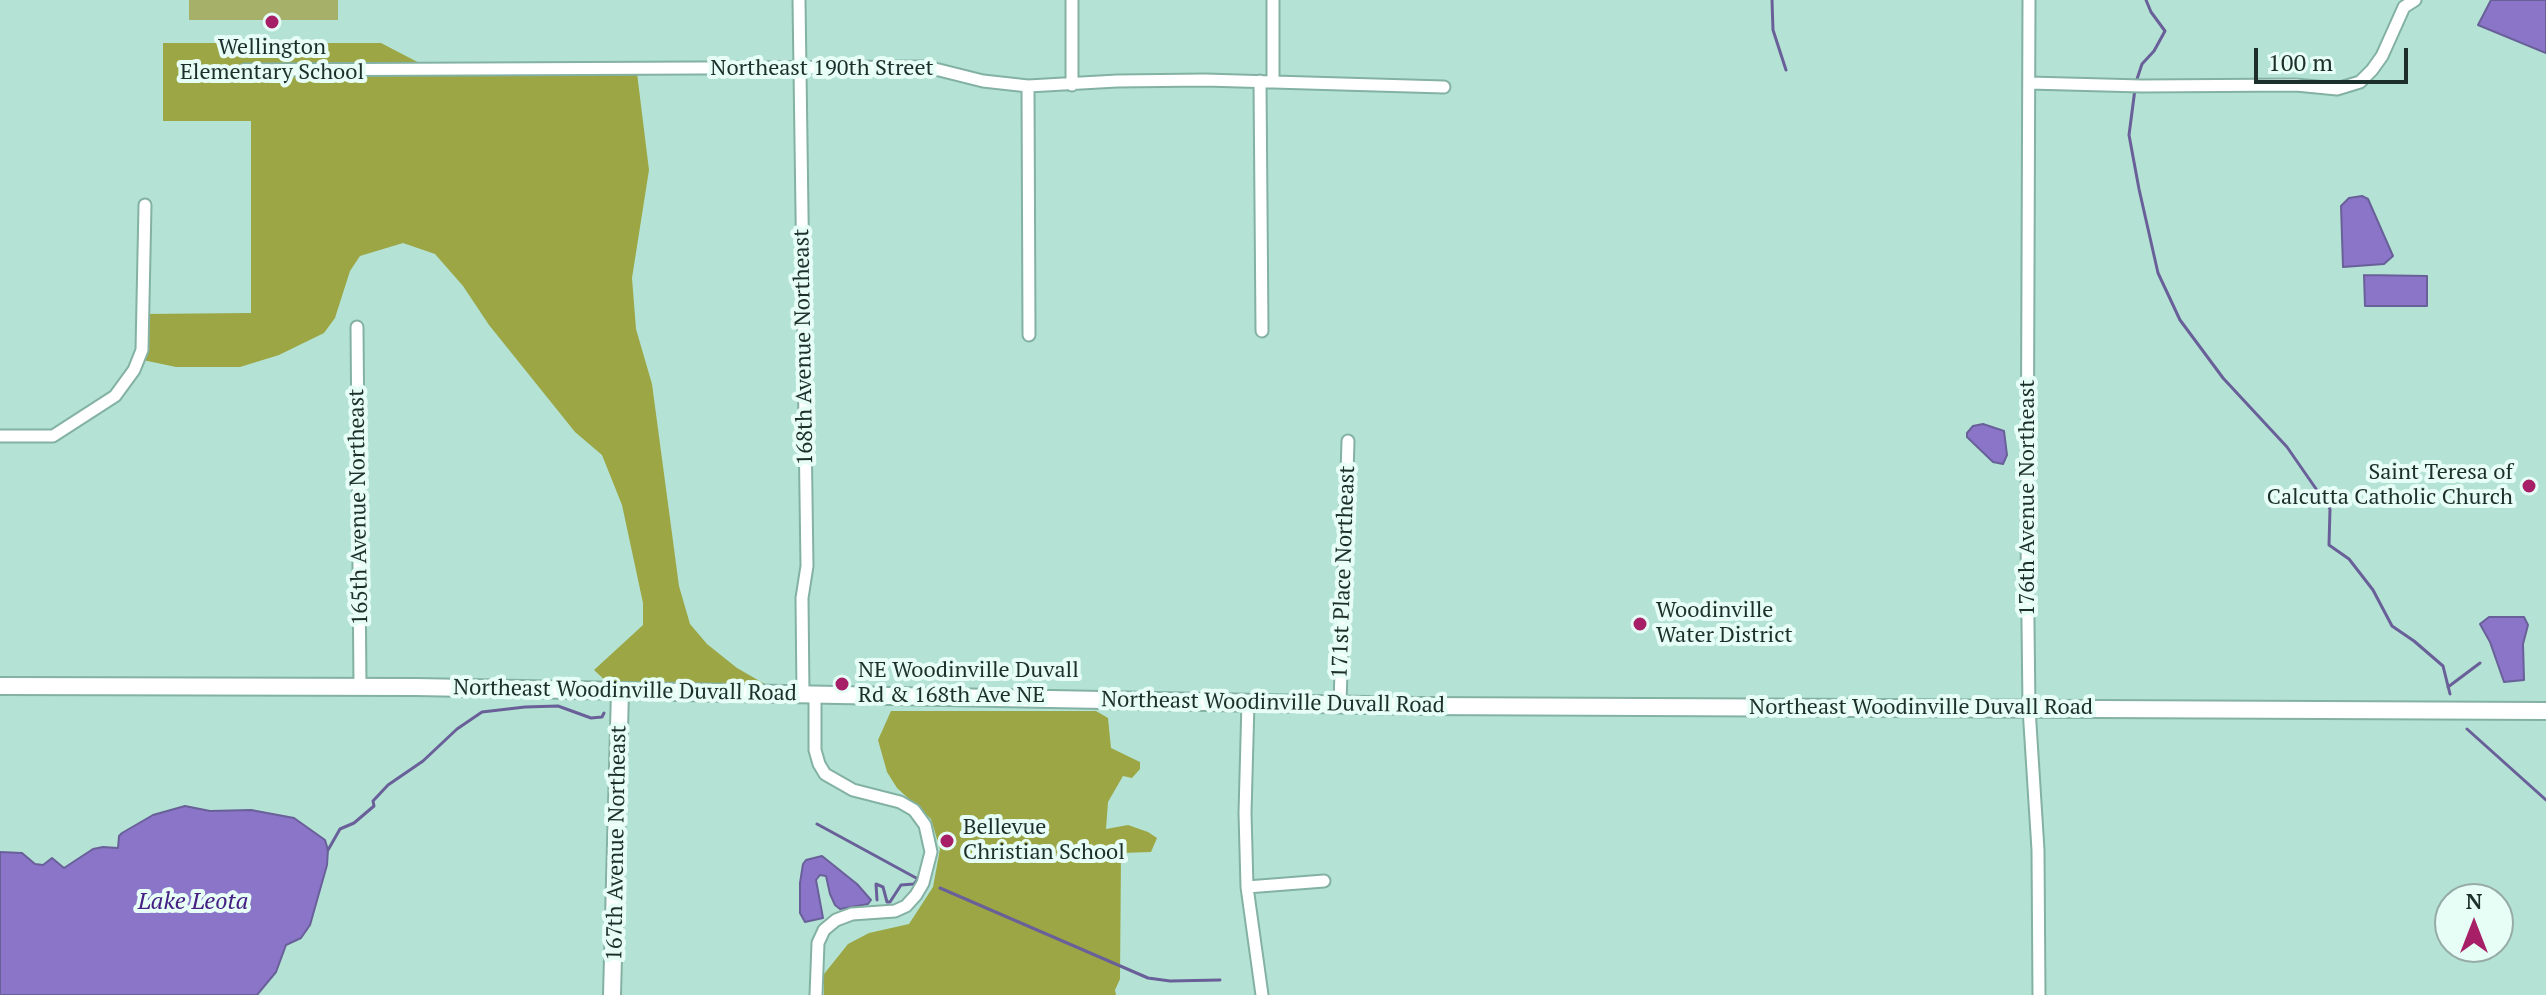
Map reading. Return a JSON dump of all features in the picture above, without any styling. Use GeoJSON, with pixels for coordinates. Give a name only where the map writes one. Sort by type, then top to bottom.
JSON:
{"type":"FeatureCollection","features":[{"type":"Feature","properties":{"kind":"main road","name":"Northeast Woodinville Duvall Road"},"geometry":{"type":"LineString","coordinates":[[0,686],[360,686],[1340,704],[2546,711]]}},
{"type":"Feature","properties":{"kind":"main road","name":"167th Avenue Northeast"},"geometry":{"type":"LineString","coordinates":[[612,995],[620,691]]}},
{"type":"Feature","properties":{"kind":"street","name":"168th Avenue Northeast"},"geometry":{"type":"LineString","coordinates":[[799,0],[807,566],[802,598],[815,750],[825,774],[853,790],[900,802],[914,810],[925,825],[931,852],[923,883],[906,906],[895,911],[852,914],[836,920],[824,930],[818,943],[816,995]]}},
{"type":"Feature","properties":{"kind":"street"},"geometry":{"type":"LineString","coordinates":[[1072,0],[1072,85]]}},
{"type":"Feature","properties":{"kind":"street"},"geometry":{"type":"LineString","coordinates":[[1262,331],[1266,81],[1273,0]]}},
{"type":"Feature","properties":{"kind":"street","name":"176th Avenue Northeast"},"geometry":{"type":"LineString","coordinates":[[2029,0],[2027,539],[2029,708],[2038,850],[2039,995]]}},
{"type":"Feature","properties":{"kind":"street"},"geometry":{"type":"LineString","coordinates":[[2029,83],[2296,85],[2337,89],[2360,82],[2372,70],[2382,56],[2407,2]]}},
{"type":"Feature","properties":{"kind":"street","name":"Northeast 190th Street"},"geometry":{"type":"LineString","coordinates":[[245,70],[927,67],[983,81],[1028,86],[1117,81],[1266,81],[1444,87]]}},
{"type":"Feature","properties":{"kind":"street"},"geometry":{"type":"LineString","coordinates":[[1028,86],[1029,335]]}},
{"type":"Feature","properties":{"kind":"street"},"geometry":{"type":"LineString","coordinates":[[0,436],[53,436],[115,396],[134,370],[142,350],[145,205]]}},
{"type":"Feature","properties":{"kind":"street","name":"165th Avenue Northeast"},"geometry":{"type":"LineString","coordinates":[[357,327],[360,686]]}},
{"type":"Feature","properties":{"kind":"street","name":"171st Place Northeast"},"geometry":{"type":"LineString","coordinates":[[1340,704],[1348,441]]}},
{"type":"Feature","properties":{"kind":"street"},"geometry":{"type":"LineString","coordinates":[[1248,702],[1247,887],[1262,995]]}},
{"type":"Feature","properties":{"kind":"street"},"geometry":{"type":"LineString","coordinates":[[1247,887],[1324,881]]}},
{"type":"Feature","properties":{"kind":"green space"},"geometry":{"type":"Polygon","coordinates":[[[189,0],[338,0],[338,20],[189,20],[189,0]]]}},
{"type":"Feature","properties":{"kind":"green space"},"geometry":{"type":"Polygon","coordinates":[[[163,43],[381,43],[429,68],[637,73],[649,170],[632,278],[636,329],[652,384],[679,586],[690,624],[707,644],[737,668],[770,687],[610,685],[594,670],[643,625],[643,603],[622,505],[602,455],[575,432],[435,254],[403,243],[360,256],[350,271],[335,318],[324,333],[279,355],[240,367],[176,367],[138,359],[142,314],[251,313],[251,121],[163,121],[163,43]]]}},
{"type":"Feature","properties":{"kind":"green space","name":"Bellevue Christian School"},"geometry":{"type":"Polygon","coordinates":[[[891,711],[1096,711],[1108,718],[1111,748],[1140,762],[1140,769],[1132,778],[1123,776],[1108,802],[1106,829],[1128,825],[1157,838],[1151,852],[1121,853],[1120,979],[1116,995],[824,995],[824,974],[848,944],[869,933],[909,924],[933,887],[940,849],[931,819],[897,788],[887,772],[878,740],[891,711]]]}},
{"type":"Feature","properties":{"kind":"water"},"geometry":{"type":"Polygon","coordinates":[[[2491,0],[2546,0],[2546,53],[2478,25],[2491,0]]]}},
{"type":"Feature","properties":{"kind":"water"},"geometry":{"type":"Polygon","coordinates":[[[2362,196],[2368,199],[2393,256],[2384,264],[2343,267],[2341,206],[2349,198],[2362,196]]]}},
{"type":"Feature","properties":{"kind":"water"},"geometry":{"type":"Polygon","coordinates":[[[2364,275],[2427,276],[2427,306],[2365,306],[2364,275]]]}},
{"type":"Feature","properties":{"kind":"water"},"geometry":{"type":"Polygon","coordinates":[[[1983,424],[2004,431],[2007,455],[2003,464],[1993,462],[1967,437],[1973,426],[1983,424]]]}},
{"type":"Feature","properties":{"kind":"water"},"geometry":{"type":"Polygon","coordinates":[[[2489,617],[2524,617],[2528,625],[2523,644],[2524,680],[2504,682],[2480,624],[2489,617]]]}},
{"type":"Feature","properties":{"kind":"water","name":"Lake Leota"},"geometry":{"type":"Polygon","coordinates":[[[185,806],[210,811],[251,810],[294,818],[325,840],[327,865],[310,925],[301,938],[286,945],[276,972],[257,995],[0,995],[0,852],[22,853],[35,864],[43,865],[52,858],[64,868],[93,849],[118,848],[122,833],[153,815],[185,806]]]}},
{"type":"Feature","properties":{"kind":"water"},"geometry":{"type":"Polygon","coordinates":[[[822,856],[857,884],[871,900],[868,904],[840,909],[830,894],[826,876],[820,875],[816,880],[823,918],[805,922],[800,913],[803,864],[806,860],[822,856]]]}},
{"type":"Feature","properties":{"kind":"waterway"},"geometry":{"type":"LineString","coordinates":[[1772,0],[1773,30],[1786,70]]}},
{"type":"Feature","properties":{"kind":"waterway"},"geometry":{"type":"LineString","coordinates":[[2136,82],[2142,64],[2154,51],[2165,31],[2146,0]]}},
{"type":"Feature","properties":{"kind":"waterway"},"geometry":{"type":"LineString","coordinates":[[2135,89],[2129,135],[2139,189],[2158,273],[2180,320],[2223,378],[2287,447],[2330,509],[2329,545],[2349,559],[2373,590],[2392,626],[2443,666],[2450,694]]}},
{"type":"Feature","properties":{"kind":"waterway"},"geometry":{"type":"LineString","coordinates":[[2448,687],[2480,663]]}},
{"type":"Feature","properties":{"kind":"waterway"},"geometry":{"type":"LineString","coordinates":[[328,850],[340,829],[354,823],[374,806],[373,801],[388,785],[423,761],[457,729],[482,712],[558,706],[591,718],[602,717],[604,713]]}},
{"type":"Feature","properties":{"kind":"waterway"},"geometry":{"type":"LineString","coordinates":[[2467,729],[2546,800]]}},
{"type":"Feature","properties":{"kind":"waterway"},"geometry":{"type":"LineString","coordinates":[[817,824],[918,879]]}},
{"type":"Feature","properties":{"kind":"waterway"},"geometry":{"type":"LineString","coordinates":[[877,900],[876,884],[883,887],[887,902],[890,902],[901,885],[914,884],[918,879]]}},
{"type":"Feature","properties":{"kind":"waterway"},"geometry":{"type":"LineString","coordinates":[[940,888],[1148,978],[1220,980]]}},
{"type":"Feature","properties":{"kind":"place","name":"Wellington Elementary School"},"geometry":{"type":"Point","coordinates":[272,22]}},
{"type":"Feature","properties":{"kind":"place","name":"Saint Teresa of Calcutta Catholic Church"},"geometry":{"type":"Point","coordinates":[2529,486]}},
{"type":"Feature","properties":{"kind":"place","name":"Woodinville Water District"},"geometry":{"type":"Point","coordinates":[1640,624]}},
{"type":"Feature","properties":{"kind":"place","name":"NE Woodinville Duvall Rd & 168th Ave NE"},"geometry":{"type":"Point","coordinates":[842,684]}},
{"type":"Feature","properties":{"kind":"place","name":"Bellevue Christian School"},"geometry":{"type":"Point","coordinates":[947,841]}}]}
